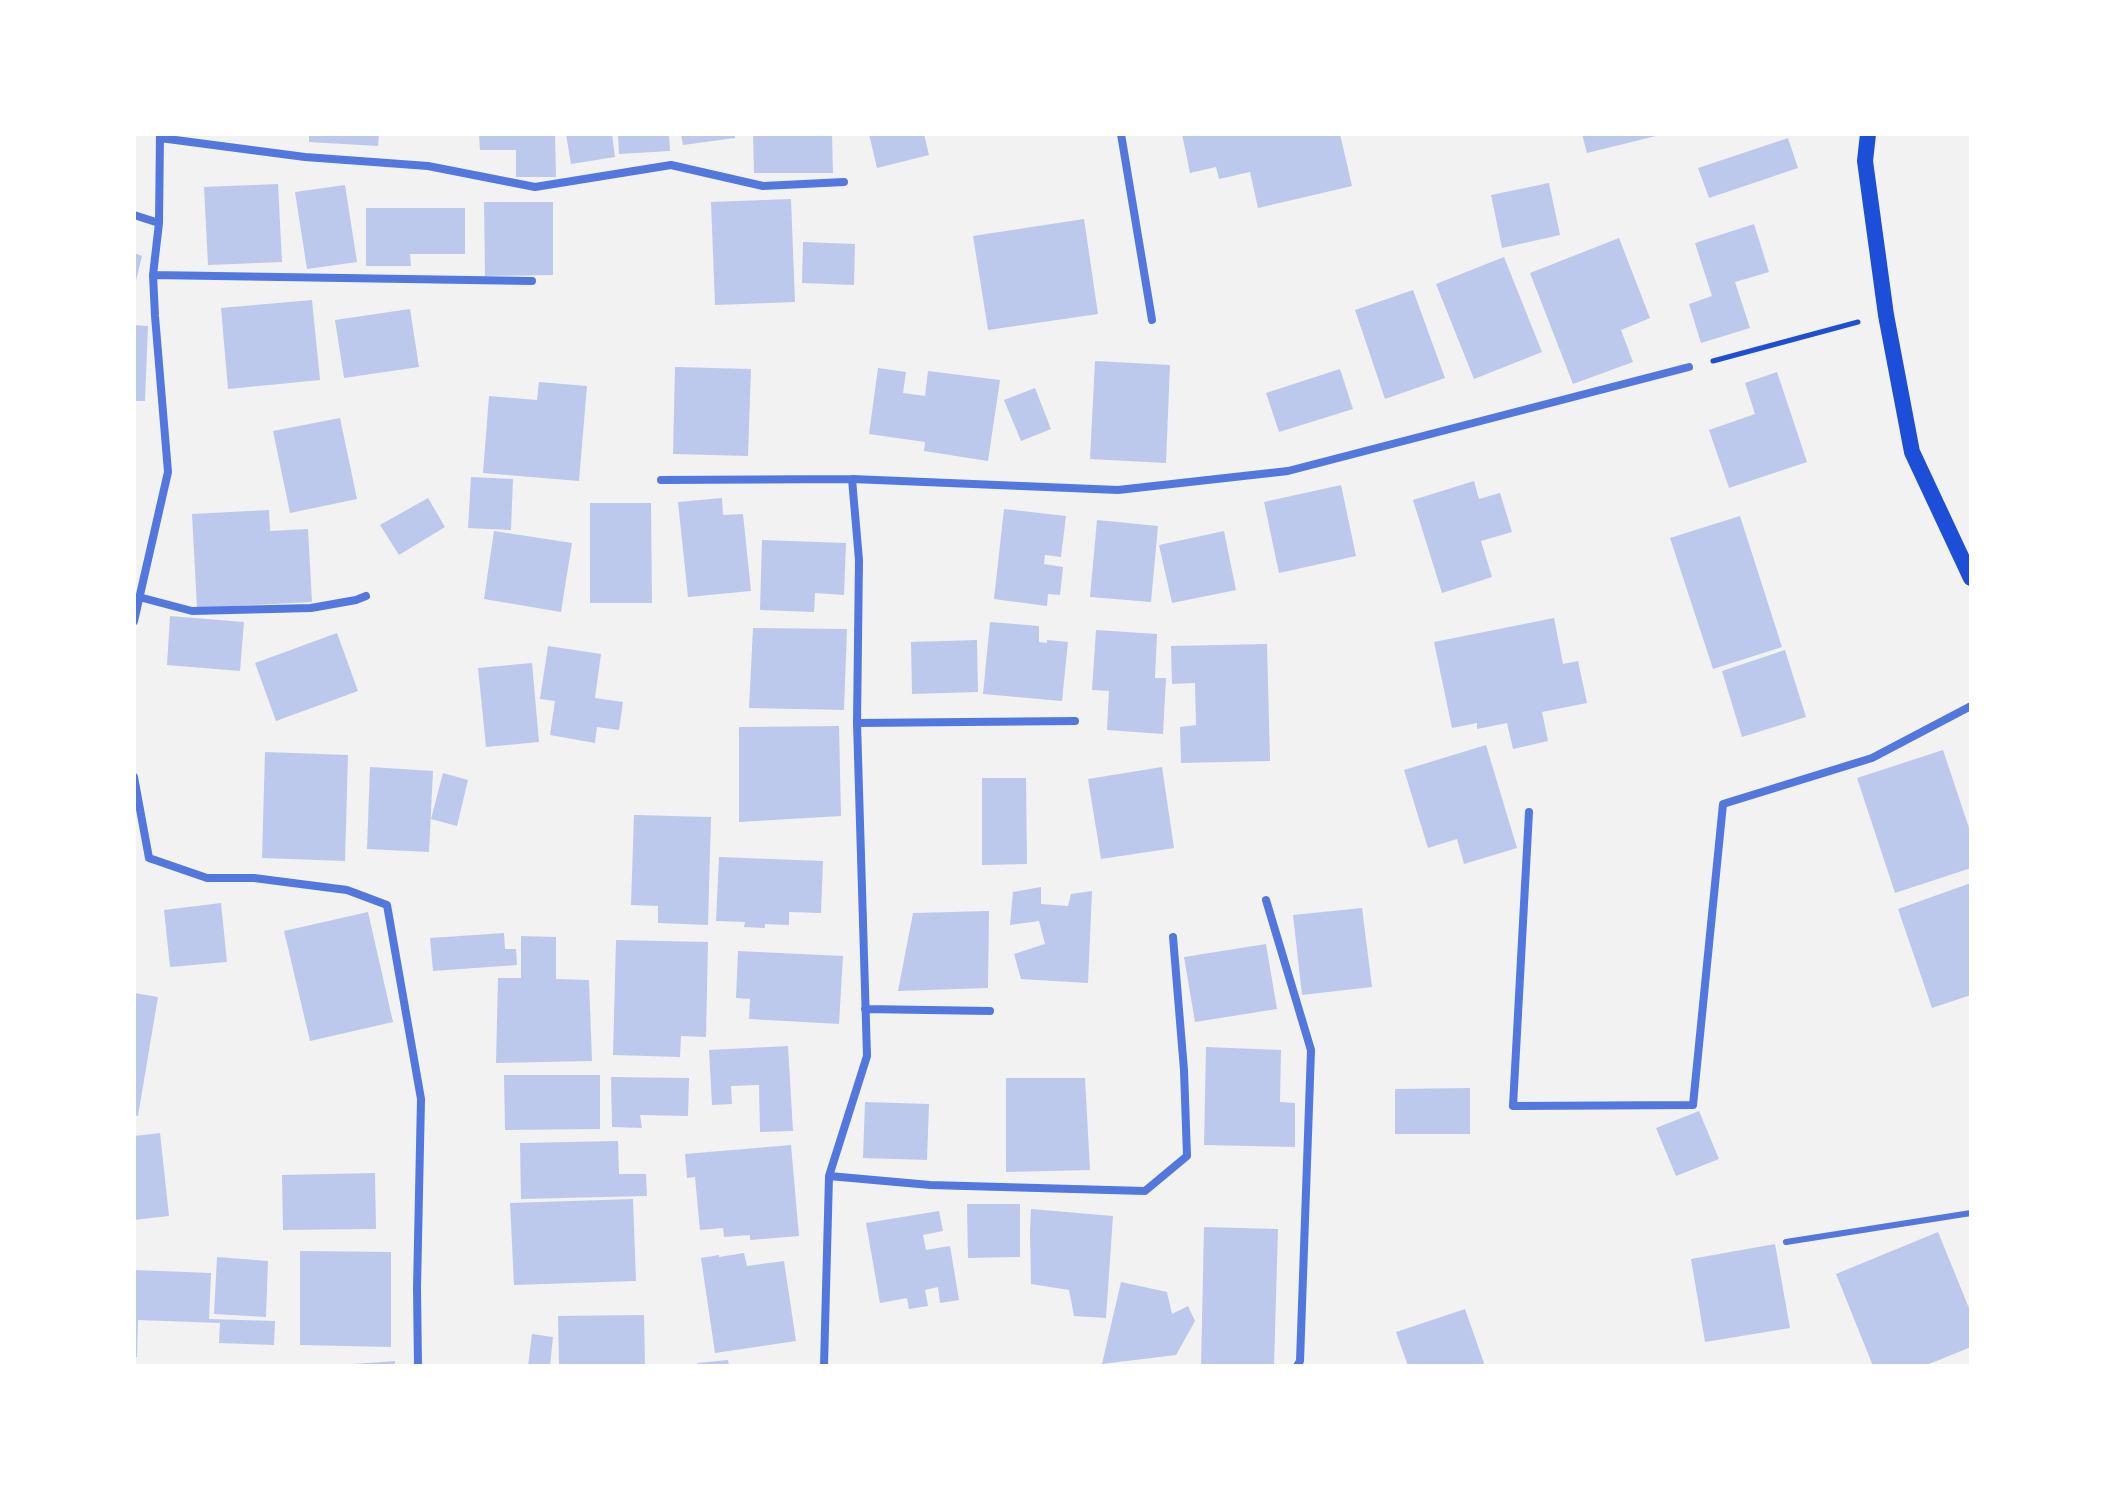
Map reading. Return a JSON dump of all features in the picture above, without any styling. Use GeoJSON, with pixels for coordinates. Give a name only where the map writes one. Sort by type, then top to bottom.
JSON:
{"type":"FeatureCollection","features":[{"type":"Feature","properties":{"kind":"main road"},"geometry":{"type":"LineString","coordinates":[[1868,134],[1865,161],[1886,315],[1912,452],[1971,578]]}},
{"type":"Feature","properties":{"kind":"street"},"geometry":{"type":"LineString","coordinates":[[1121,134],[1152,320]]}},
{"type":"Feature","properties":{"kind":"street"},"geometry":{"type":"LineString","coordinates":[[134,618],[168,472],[153,275],[159,223],[160,136],[305,157],[428,166],[535,187],[671,165],[763,186],[844,182]]}},
{"type":"Feature","properties":{"kind":"street"},"geometry":{"type":"LineString","coordinates":[[134,215],[159,223]]}},
{"type":"Feature","properties":{"kind":"street"},"geometry":{"type":"LineString","coordinates":[[153,275],[532,281]]}},
{"type":"Feature","properties":{"kind":"street"},"geometry":{"type":"LineString","coordinates":[[661,480],[852,479],[1118,490],[1288,471],[1689,367]]}},
{"type":"Feature","properties":{"kind":"street"},"geometry":{"type":"LineString","coordinates":[[824,1366],[829,1176],[867,1056],[857,723],[859,560],[852,479]]}},
{"type":"Feature","properties":{"kind":"street"},"geometry":{"type":"LineString","coordinates":[[139,597],[192,611],[311,608],[366,596]]}},
{"type":"Feature","properties":{"kind":"street"},"geometry":{"type":"LineString","coordinates":[[1529,812],[1513,1106],[1693,1105],[1723,804],[1872,758],[1971,706]]}},
{"type":"Feature","properties":{"kind":"street"},"geometry":{"type":"LineString","coordinates":[[857,723],[1075,721]]}},
{"type":"Feature","properties":{"kind":"street"},"geometry":{"type":"LineString","coordinates":[[134,777],[149,858],[207,878],[254,878],[347,890],[387,905],[421,1099],[418,1366]]}},
{"type":"Feature","properties":{"kind":"street"},"geometry":{"type":"LineString","coordinates":[[1266,900],[1311,1050],[1300,1361],[1297,1366]]}},
{"type":"Feature","properties":{"kind":"street"},"geometry":{"type":"LineString","coordinates":[[829,1176],[930,1185],[1145,1191],[1187,1156],[1184,1070],[1173,937]]}},
{"type":"Feature","properties":{"kind":"street"},"geometry":{"type":"LineString","coordinates":[[865,1009],[990,1011]]}},
{"type":"Feature","properties":{"kind":"lane"},"geometry":{"type":"LineString","coordinates":[[1786,1242],[1971,1213]]}},
{"type":"Feature","properties":{"kind":"path"},"geometry":{"type":"LineString","coordinates":[[1689,367],[1886,315]]}},
{"type":"Feature","properties":{"kind":"building"},"geometry":{"type":"Polygon","coordinates":[[[309,134],[379,134],[378,146],[309,142],[309,134]]]}},
{"type":"Feature","properties":{"kind":"building"},"geometry":{"type":"Polygon","coordinates":[[[479,134],[555,134],[556,177],[516,177],[516,150],[480,150],[479,134]]]}},
{"type":"Feature","properties":{"kind":"building"},"geometry":{"type":"Polygon","coordinates":[[[566,134],[612,134],[615,157],[571,164],[566,134]]]}},
{"type":"Feature","properties":{"kind":"building"},"geometry":{"type":"Polygon","coordinates":[[[618,134],[669,134],[670,151],[619,154],[618,134]]]}},
{"type":"Feature","properties":{"kind":"building"},"geometry":{"type":"Polygon","coordinates":[[[681,134],[735,134],[735,138],[683,145],[681,134]]]}},
{"type":"Feature","properties":{"kind":"building"},"geometry":{"type":"Polygon","coordinates":[[[753,134],[832,134],[833,173],[754,173],[753,134]]]}},
{"type":"Feature","properties":{"kind":"building"},"geometry":{"type":"Polygon","coordinates":[[[869,134],[924,134],[929,155],[877,168],[869,134]]]}},
{"type":"Feature","properties":{"kind":"building"},"geometry":{"type":"Polygon","coordinates":[[[1182,134],[1340,134],[1352,186],[1258,208],[1250,172],[1219,179],[1216,167],[1190,173],[1182,134]]]}},
{"type":"Feature","properties":{"kind":"building"},"geometry":{"type":"Polygon","coordinates":[[[1582,134],[1660,134],[1660,135],[1587,153],[1582,134]]]}},
{"type":"Feature","properties":{"kind":"building"},"geometry":{"type":"Polygon","coordinates":[[[1788,138],[1798,168],[1709,198],[1698,168],[1788,138]]]}},
{"type":"Feature","properties":{"kind":"building"},"geometry":{"type":"Polygon","coordinates":[[[1549,183],[1560,235],[1502,248],[1491,195],[1549,183]]]}},
{"type":"Feature","properties":{"kind":"building"},"geometry":{"type":"Polygon","coordinates":[[[278,184],[282,262],[208,265],[204,187],[278,184]]]}},
{"type":"Feature","properties":{"kind":"building"},"geometry":{"type":"Polygon","coordinates":[[[345,185],[357,262],[307,269],[295,192],[345,185]]]}},
{"type":"Feature","properties":{"kind":"building"},"geometry":{"type":"Polygon","coordinates":[[[791,199],[795,302],[715,305],[711,202],[791,199]]]}},
{"type":"Feature","properties":{"kind":"building"},"geometry":{"type":"Polygon","coordinates":[[[484,202],[553,202],[553,275],[485,276],[484,202]]]}},
{"type":"Feature","properties":{"kind":"building"},"geometry":{"type":"Polygon","coordinates":[[[366,208],[465,208],[465,254],[410,254],[411,266],[366,266],[366,208]]]}},
{"type":"Feature","properties":{"kind":"building"},"geometry":{"type":"Polygon","coordinates":[[[1084,219],[1098,314],[988,330],[973,236],[1084,219]]]}},
{"type":"Feature","properties":{"kind":"building"},"geometry":{"type":"Polygon","coordinates":[[[1754,224],[1769,272],[1735,282],[1750,328],[1701,343],[1689,304],[1712,296],[1695,243],[1754,224]]]}},
{"type":"Feature","properties":{"kind":"building"},"geometry":{"type":"Polygon","coordinates":[[[1619,238],[1650,318],[1621,330],[1633,362],[1573,384],[1530,273],[1619,238]]]}},
{"type":"Feature","properties":{"kind":"building"},"geometry":{"type":"Polygon","coordinates":[[[803,242],[855,244],[854,285],[802,283],[803,242]]]}},
{"type":"Feature","properties":{"kind":"building"},"geometry":{"type":"Polygon","coordinates":[[[134,253],[142,256],[135,285],[134,285],[134,253]]]}},
{"type":"Feature","properties":{"kind":"building"},"geometry":{"type":"Polygon","coordinates":[[[1504,257],[1542,352],[1474,379],[1436,284],[1504,257]]]}},
{"type":"Feature","properties":{"kind":"building"},"geometry":{"type":"Polygon","coordinates":[[[1413,290],[1445,378],[1385,399],[1355,310],[1413,290]]]}},
{"type":"Feature","properties":{"kind":"building"},"geometry":{"type":"Polygon","coordinates":[[[312,300],[320,380],[228,389],[221,308],[312,300]]]}},
{"type":"Feature","properties":{"kind":"building"},"geometry":{"type":"Polygon","coordinates":[[[410,309],[419,367],[344,378],[335,320],[410,309]]]}},
{"type":"Feature","properties":{"kind":"building"},"geometry":{"type":"Polygon","coordinates":[[[134,325],[148,326],[145,401],[134,401],[134,325]]]}},
{"type":"Feature","properties":{"kind":"building"},"geometry":{"type":"Polygon","coordinates":[[[1095,361],[1170,365],[1166,463],[1090,459],[1095,361]]]}},
{"type":"Feature","properties":{"kind":"building"},"geometry":{"type":"Polygon","coordinates":[[[675,367],[751,369],[748,456],[673,454],[675,367]]]}},
{"type":"Feature","properties":{"kind":"building"},"geometry":{"type":"Polygon","coordinates":[[[878,368],[906,372],[903,393],[925,396],[928,371],[1000,380],[988,461],[924,451],[925,442],[869,434],[878,368]]]}},
{"type":"Feature","properties":{"kind":"building"},"geometry":{"type":"Polygon","coordinates":[[[1340,369],[1353,409],[1279,432],[1266,393],[1340,369]]]}},
{"type":"Feature","properties":{"kind":"building"},"geometry":{"type":"Polygon","coordinates":[[[1777,372],[1807,462],[1729,488],[1709,430],[1755,414],[1745,383],[1777,372]]]}},
{"type":"Feature","properties":{"kind":"building"},"geometry":{"type":"Polygon","coordinates":[[[539,382],[587,386],[579,481],[483,473],[489,396],[537,400],[539,382]]]}},
{"type":"Feature","properties":{"kind":"building"},"geometry":{"type":"Polygon","coordinates":[[[1035,388],[1051,429],[1021,441],[1004,400],[1035,388]]]}},
{"type":"Feature","properties":{"kind":"building"},"geometry":{"type":"Polygon","coordinates":[[[340,418],[357,499],[290,513],[273,431],[340,418]]]}},
{"type":"Feature","properties":{"kind":"building"},"geometry":{"type":"Polygon","coordinates":[[[471,477],[513,479],[511,530],[468,528],[471,477]]]}},
{"type":"Feature","properties":{"kind":"building"},"geometry":{"type":"Polygon","coordinates":[[[1474,481],[1479,499],[1500,493],[1512,532],[1481,541],[1492,577],[1442,593],[1413,500],[1474,481]]]}},
{"type":"Feature","properties":{"kind":"building"},"geometry":{"type":"Polygon","coordinates":[[[1341,485],[1356,556],[1279,573],[1264,502],[1341,485]]]}},
{"type":"Feature","properties":{"kind":"building"},"geometry":{"type":"Polygon","coordinates":[[[428,498],[445,527],[399,555],[380,525],[428,498]]]}},
{"type":"Feature","properties":{"kind":"building"},"geometry":{"type":"Polygon","coordinates":[[[722,498],[723,515],[743,514],[751,591],[688,597],[678,502],[722,498]]]}},
{"type":"Feature","properties":{"kind":"building"},"geometry":{"type":"Polygon","coordinates":[[[590,503],[651,503],[652,603],[590,603],[590,503]]]}},
{"type":"Feature","properties":{"kind":"building"},"geometry":{"type":"Polygon","coordinates":[[[1004,509],[1066,516],[1061,557],[1045,555],[1044,564],[1063,567],[1060,595],[1048,594],[1047,606],[994,599],[1004,509]]]}},
{"type":"Feature","properties":{"kind":"building"},"geometry":{"type":"Polygon","coordinates":[[[269,510],[270,531],[308,529],[312,602],[197,608],[192,514],[269,510]]]}},
{"type":"Feature","properties":{"kind":"building"},"geometry":{"type":"Polygon","coordinates":[[[1740,516],[1782,647],[1713,669],[1670,538],[1740,516]]]}},
{"type":"Feature","properties":{"kind":"building"},"geometry":{"type":"Polygon","coordinates":[[[1097,520],[1158,526],[1151,602],[1090,597],[1097,520]]]}},
{"type":"Feature","properties":{"kind":"building"},"geometry":{"type":"Polygon","coordinates":[[[494,531],[572,543],[561,612],[484,599],[494,531]]]}},
{"type":"Feature","properties":{"kind":"building"},"geometry":{"type":"Polygon","coordinates":[[[1224,531],[1236,590],[1172,603],[1159,545],[1224,531]]]}},
{"type":"Feature","properties":{"kind":"building"},"geometry":{"type":"Polygon","coordinates":[[[762,540],[846,543],[844,595],[815,593],[814,612],[760,610],[762,540]]]}},
{"type":"Feature","properties":{"kind":"building"},"geometry":{"type":"Polygon","coordinates":[[[170,616],[244,622],[240,671],[167,665],[170,616]]]}},
{"type":"Feature","properties":{"kind":"building"},"geometry":{"type":"Polygon","coordinates":[[[1554,618],[1563,664],[1578,661],[1587,703],[1542,712],[1548,741],[1513,749],[1507,723],[1477,729],[1477,723],[1452,728],[1434,642],[1554,618]]]}},
{"type":"Feature","properties":{"kind":"building"},"geometry":{"type":"Polygon","coordinates":[[[990,622],[1039,626],[1039,642],[1068,642],[1062,701],[983,694],[990,622]]]}},
{"type":"Feature","properties":{"kind":"building"},"geometry":{"type":"Polygon","coordinates":[[[753,628],[847,629],[844,710],[749,708],[753,628]]]}},
{"type":"Feature","properties":{"kind":"building"},"geometry":{"type":"Polygon","coordinates":[[[1096,630],[1157,634],[1155,678],[1166,678],[1163,734],[1107,730],[1109,691],[1092,690],[1096,630]]]}},
{"type":"Feature","properties":{"kind":"building"},"geometry":{"type":"Polygon","coordinates":[[[337,633],[358,691],[276,721],[255,663],[337,633]]]}},
{"type":"Feature","properties":{"kind":"building"},"geometry":{"type":"Polygon","coordinates":[[[977,640],[978,692],[912,694],[911,642],[977,640]]]}},
{"type":"Feature","properties":{"kind":"building"},"geometry":{"type":"Polygon","coordinates":[[[1267,644],[1270,761],[1181,763],[1180,727],[1196,725],[1195,683],[1172,684],[1171,646],[1267,644]]]}},
{"type":"Feature","properties":{"kind":"building"},"geometry":{"type":"Polygon","coordinates":[[[548,646],[601,654],[595,698],[623,702],[619,730],[597,727],[595,743],[550,735],[555,701],[540,699],[548,646]]]}},
{"type":"Feature","properties":{"kind":"building"},"geometry":{"type":"Polygon","coordinates":[[[1785,650],[1806,717],[1742,737],[1722,671],[1785,650]]]}},
{"type":"Feature","properties":{"kind":"building"},"geometry":{"type":"Polygon","coordinates":[[[532,663],[539,742],[486,747],[478,668],[532,663]]]}},
{"type":"Feature","properties":{"kind":"building"},"geometry":{"type":"Polygon","coordinates":[[[839,726],[841,816],[739,822],[739,727],[839,726]]]}},
{"type":"Feature","properties":{"kind":"building"},"geometry":{"type":"Polygon","coordinates":[[[1486,745],[1517,848],[1464,864],[1457,839],[1428,848],[1404,770],[1486,745]]]}},
{"type":"Feature","properties":{"kind":"building"},"geometry":{"type":"Polygon","coordinates":[[[1943,750],[1969,828],[1971,868],[1895,893],[1857,778],[1943,750]]]}},
{"type":"Feature","properties":{"kind":"building"},"geometry":{"type":"Polygon","coordinates":[[[265,752],[348,755],[345,861],[262,858],[265,752]]]}},
{"type":"Feature","properties":{"kind":"building"},"geometry":{"type":"Polygon","coordinates":[[[370,767],[433,771],[429,852],[367,849],[370,767]]]}},
{"type":"Feature","properties":{"kind":"building"},"geometry":{"type":"Polygon","coordinates":[[[1162,767],[1174,848],[1101,859],[1088,779],[1162,767]]]}},
{"type":"Feature","properties":{"kind":"building"},"geometry":{"type":"Polygon","coordinates":[[[443,773],[468,780],[457,826],[431,819],[443,773]]]}},
{"type":"Feature","properties":{"kind":"building"},"geometry":{"type":"Polygon","coordinates":[[[982,778],[1026,778],[1027,864],[982,865],[982,778]]]}},
{"type":"Feature","properties":{"kind":"building"},"geometry":{"type":"Polygon","coordinates":[[[634,815],[711,817],[708,925],[658,923],[658,906],[631,905],[634,815]]]}},
{"type":"Feature","properties":{"kind":"building"},"geometry":{"type":"Polygon","coordinates":[[[719,857],[823,861],[821,913],[789,912],[789,925],[765,924],[765,928],[744,927],[745,922],[716,921],[719,857]]]}},
{"type":"Feature","properties":{"kind":"building"},"geometry":{"type":"Polygon","coordinates":[[[1971,883],[1971,995],[1932,1008],[1898,909],[1971,883]]]}},
{"type":"Feature","properties":{"kind":"building"},"geometry":{"type":"Polygon","coordinates":[[[1041,887],[1041,904],[1068,906],[1071,894],[1092,891],[1088,983],[1021,979],[1014,954],[1045,944],[1039,921],[1010,925],[1013,892],[1041,887]]]}},
{"type":"Feature","properties":{"kind":"building"},"geometry":{"type":"Polygon","coordinates":[[[221,903],[227,962],[170,967],[164,910],[221,903]]]}},
{"type":"Feature","properties":{"kind":"building"},"geometry":{"type":"Polygon","coordinates":[[[1362,908],[1372,987],[1302,995],[1293,915],[1362,908]]]}},
{"type":"Feature","properties":{"kind":"building"},"geometry":{"type":"Polygon","coordinates":[[[989,911],[988,988],[898,991],[913,913],[989,911]]]}},
{"type":"Feature","properties":{"kind":"building"},"geometry":{"type":"Polygon","coordinates":[[[368,912],[393,1022],[310,1041],[284,931],[368,912]]]}},
{"type":"Feature","properties":{"kind":"building"},"geometry":{"type":"Polygon","coordinates":[[[504,933],[505,949],[516,949],[517,965],[433,971],[430,938],[504,933]]]}},
{"type":"Feature","properties":{"kind":"building"},"geometry":{"type":"Polygon","coordinates":[[[521,936],[556,937],[556,979],[589,980],[592,1061],[496,1063],[498,978],[521,978],[521,936]]]}},
{"type":"Feature","properties":{"kind":"building"},"geometry":{"type":"Polygon","coordinates":[[[616,940],[708,942],[706,1037],[681,1036],[680,1057],[613,1055],[616,940]]]}},
{"type":"Feature","properties":{"kind":"building"},"geometry":{"type":"Polygon","coordinates":[[[1266,944],[1277,1009],[1195,1022],[1184,957],[1266,944]]]}},
{"type":"Feature","properties":{"kind":"building"},"geometry":{"type":"Polygon","coordinates":[[[738,951],[843,956],[839,1024],[749,1019],[750,999],[736,998],[738,951]]]}},
{"type":"Feature","properties":{"kind":"building"},"geometry":{"type":"Polygon","coordinates":[[[134,993],[158,997],[138,1116],[134,1115],[134,993]]]}},
{"type":"Feature","properties":{"kind":"building"},"geometry":{"type":"Polygon","coordinates":[[[788,1046],[793,1131],[760,1132],[759,1085],[731,1086],[732,1104],[712,1105],[709,1050],[788,1046]]]}},
{"type":"Feature","properties":{"kind":"building"},"geometry":{"type":"Polygon","coordinates":[[[1206,1047],[1281,1050],[1280,1102],[1295,1103],[1295,1147],[1204,1145],[1206,1047]]]}},
{"type":"Feature","properties":{"kind":"building"},"geometry":{"type":"Polygon","coordinates":[[[504,1075],[600,1075],[600,1129],[505,1130],[504,1075]]]}},
{"type":"Feature","properties":{"kind":"building"},"geometry":{"type":"Polygon","coordinates":[[[611,1077],[689,1078],[688,1116],[640,1115],[642,1128],[612,1127],[611,1077]]]}},
{"type":"Feature","properties":{"kind":"building"},"geometry":{"type":"Polygon","coordinates":[[[1006,1078],[1085,1078],[1090,1170],[1006,1172],[1006,1078]]]}},
{"type":"Feature","properties":{"kind":"building"},"geometry":{"type":"Polygon","coordinates":[[[1470,1088],[1470,1134],[1395,1134],[1395,1089],[1470,1088]]]}},
{"type":"Feature","properties":{"kind":"building"},"geometry":{"type":"Polygon","coordinates":[[[865,1102],[929,1104],[927,1160],[863,1158],[865,1102]]]}},
{"type":"Feature","properties":{"kind":"building"},"geometry":{"type":"Polygon","coordinates":[[[1699,1111],[1719,1159],[1676,1176],[1656,1128],[1699,1111]]]}},
{"type":"Feature","properties":{"kind":"building"},"geometry":{"type":"Polygon","coordinates":[[[160,1133],[169,1216],[134,1220],[134,1136],[160,1133]]]}},
{"type":"Feature","properties":{"kind":"building"},"geometry":{"type":"Polygon","coordinates":[[[618,1141],[619,1174],[646,1174],[647,1196],[521,1199],[520,1143],[618,1141]]]}},
{"type":"Feature","properties":{"kind":"building"},"geometry":{"type":"Polygon","coordinates":[[[791,1145],[799,1236],[750,1240],[750,1235],[724,1237],[723,1228],[700,1230],[695,1177],[687,1178],[685,1154],[791,1145]]]}},
{"type":"Feature","properties":{"kind":"building"},"geometry":{"type":"Polygon","coordinates":[[[375,1173],[376,1229],[283,1230],[282,1175],[375,1173]]]}},
{"type":"Feature","properties":{"kind":"building"},"geometry":{"type":"Polygon","coordinates":[[[633,1199],[636,1281],[514,1285],[510,1203],[633,1199]]]}},
{"type":"Feature","properties":{"kind":"building"},"geometry":{"type":"Polygon","coordinates":[[[967,1204],[1020,1204],[1020,1257],[968,1258],[967,1204]]]}},
{"type":"Feature","properties":{"kind":"building"},"geometry":{"type":"Polygon","coordinates":[[[1031,1209],[1113,1216],[1106,1318],[1074,1316],[1069,1290],[1031,1284],[1031,1209]]]}},
{"type":"Feature","properties":{"kind":"building"},"geometry":{"type":"Polygon","coordinates":[[[939,1211],[943,1231],[923,1235],[926,1250],[950,1246],[959,1300],[940,1303],[938,1287],[925,1290],[928,1306],[909,1309],[907,1298],[880,1303],[866,1223],[939,1211]]]}},
{"type":"Feature","properties":{"kind":"building"},"geometry":{"type":"Polygon","coordinates":[[[1204,1227],[1278,1229],[1274,1366],[1201,1366],[1204,1227]]]}},
{"type":"Feature","properties":{"kind":"building"},"geometry":{"type":"Polygon","coordinates":[[[1938,1232],[1971,1313],[1971,1347],[1924,1366],[1873,1366],[1836,1274],[1938,1232]]]}},
{"type":"Feature","properties":{"kind":"building"},"geometry":{"type":"Polygon","coordinates":[[[1775,1244],[1790,1328],[1705,1342],[1691,1259],[1775,1244]]]}},
{"type":"Feature","properties":{"kind":"building"},"geometry":{"type":"Polygon","coordinates":[[[300,1251],[391,1252],[391,1347],[300,1345],[300,1251]]]}},
{"type":"Feature","properties":{"kind":"building"},"geometry":{"type":"Polygon","coordinates":[[[744,1253],[747,1266],[784,1261],[796,1341],[715,1353],[701,1258],[744,1253]]]}},
{"type":"Feature","properties":{"kind":"building"},"geometry":{"type":"Polygon","coordinates":[[[217,1257],[268,1261],[266,1317],[214,1314],[217,1257]]]}},
{"type":"Feature","properties":{"kind":"building"},"geometry":{"type":"Polygon","coordinates":[[[134,1270],[211,1273],[209,1319],[275,1321],[274,1345],[219,1343],[220,1323],[138,1320],[137,1357],[134,1357],[134,1270]]]}},
{"type":"Feature","properties":{"kind":"building"},"geometry":{"type":"Polygon","coordinates":[[[1121,1282],[1167,1292],[1172,1314],[1188,1306],[1195,1321],[1176,1355],[1102,1364],[1121,1282]]]}},
{"type":"Feature","properties":{"kind":"building"},"geometry":{"type":"Polygon","coordinates":[[[1465,1309],[1485,1366],[1408,1366],[1396,1332],[1465,1309]]]}},
{"type":"Feature","properties":{"kind":"building"},"geometry":{"type":"Polygon","coordinates":[[[644,1315],[645,1366],[559,1366],[558,1316],[644,1315]]]}},
{"type":"Feature","properties":{"kind":"building"},"geometry":{"type":"Polygon","coordinates":[[[532,1334],[553,1337],[550,1366],[528,1366],[532,1334]]]}},
{"type":"Feature","properties":{"kind":"building"},"geometry":{"type":"Polygon","coordinates":[[[728,1360],[729,1366],[698,1366],[697,1363],[728,1360]]]}},
{"type":"Feature","properties":{"kind":"building"},"geometry":{"type":"Polygon","coordinates":[[[395,1361],[395,1366],[354,1366],[354,1364],[395,1361]]]}}]}
